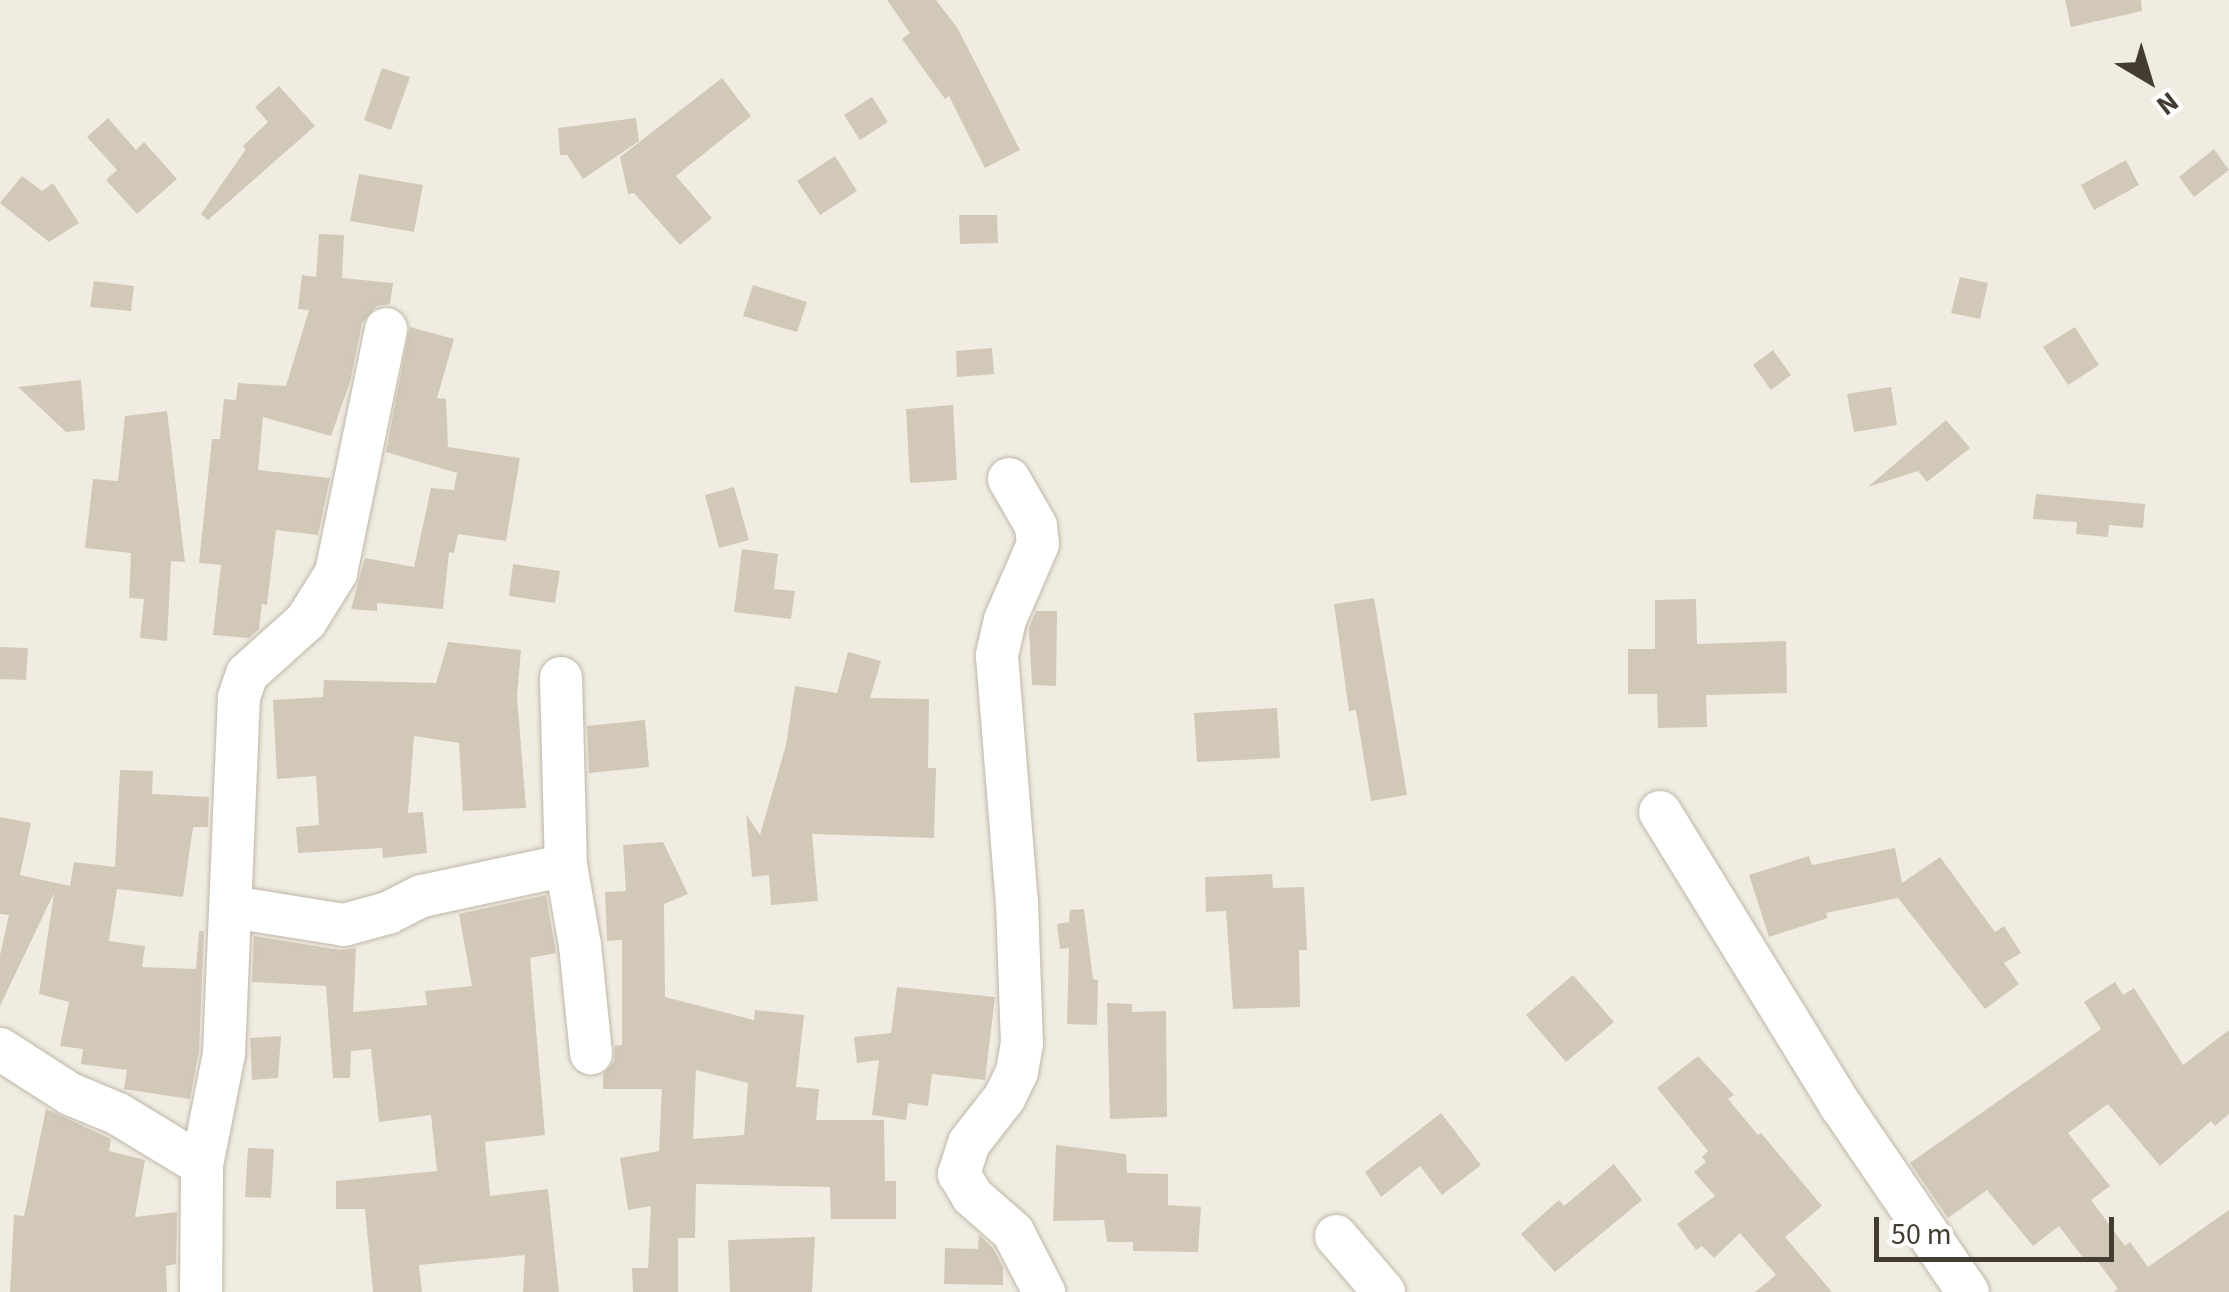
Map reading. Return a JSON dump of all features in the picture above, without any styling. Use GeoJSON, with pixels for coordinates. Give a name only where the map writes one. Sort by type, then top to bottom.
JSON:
{"type":"FeatureCollection","features":[{"type":"Feature","properties":{"kind":"street"},"geometry":{"type":"LineString","coordinates":[[201,1292],[202,1165],[224,1054],[241,686],[247,674],[306,621],[336,573],[386,328]]}},
{"type":"Feature","properties":{"kind":"street"},"geometry":{"type":"LineString","coordinates":[[1009,479],[1036,526],[1038,544],[1005,620],[998,656],[1017,902],[1022,1044],[1011,1085],[969,1144],[959,1174],[972,1196],[1012,1232],[1044,1292]]}},
{"type":"Feature","properties":{"kind":"street"},"geometry":{"type":"LineString","coordinates":[[561,678],[566,865],[580,945],[590,1054]]}},
{"type":"Feature","properties":{"kind":"street"},"geometry":{"type":"LineString","coordinates":[[1660,812],[1841,1106],[1968,1292]]}},
{"type":"Feature","properties":{"kind":"street"},"geometry":{"type":"LineString","coordinates":[[232,907],[344,925],[388,912],[422,896],[566,865]]}},
{"type":"Feature","properties":{"kind":"street"},"geometry":{"type":"LineString","coordinates":[[0,1049],[55,1086],[118,1114],[202,1165]]}},
{"type":"Feature","properties":{"kind":"street"},"geometry":{"type":"LineString","coordinates":[[1336,1236],[1384,1292]]}},
{"type":"Feature","properties":{"kind":"building"},"geometry":{"type":"Polygon","coordinates":[[[887,0],[936,0],[958,29],[1020,150],[985,168],[949,96],[945,99],[902,39],[910,33],[887,0]]]}},
{"type":"Feature","properties":{"kind":"building"},"geometry":{"type":"Polygon","coordinates":[[[2065,0],[2141,0],[2142,11],[2071,27],[2065,0]]]}},
{"type":"Feature","properties":{"kind":"building"},"geometry":{"type":"Polygon","coordinates":[[[382,68],[410,77],[391,130],[364,120],[382,68]]]}},
{"type":"Feature","properties":{"kind":"building"},"geometry":{"type":"Polygon","coordinates":[[[722,78],[751,116],[676,176],[712,218],[680,245],[634,193],[628,194],[620,157],[722,78]]]}},
{"type":"Feature","properties":{"kind":"building"},"geometry":{"type":"Polygon","coordinates":[[[279,86],[315,126],[208,220],[201,214],[246,149],[243,146],[268,122],[255,107],[279,86]]]}},
{"type":"Feature","properties":{"kind":"building"},"geometry":{"type":"Polygon","coordinates":[[[872,97],[888,122],[860,140],[844,115],[872,97]]]}},
{"type":"Feature","properties":{"kind":"building"},"geometry":{"type":"Polygon","coordinates":[[[108,118],[136,150],[144,142],[177,179],[137,214],[106,180],[117,170],[87,137],[108,118]]]}},
{"type":"Feature","properties":{"kind":"building"},"geometry":{"type":"Polygon","coordinates":[[[636,118],[639,141],[583,179],[567,155],[560,155],[558,128],[636,118]]]}},
{"type":"Feature","properties":{"kind":"building"},"geometry":{"type":"Polygon","coordinates":[[[2214,149],[2229,170],[2194,197],[2179,177],[2214,149]]]}},
{"type":"Feature","properties":{"kind":"building"},"geometry":{"type":"Polygon","coordinates":[[[835,156],[857,191],[820,215],[797,181],[835,156]]]}},
{"type":"Feature","properties":{"kind":"building"},"geometry":{"type":"Polygon","coordinates":[[[2126,160],[2139,185],[2094,210],[2081,185],[2126,160]]]}},
{"type":"Feature","properties":{"kind":"building"},"geometry":{"type":"Polygon","coordinates":[[[359,174],[423,185],[414,232],[350,221],[359,174]]]}},
{"type":"Feature","properties":{"kind":"building"},"geometry":{"type":"Polygon","coordinates":[[[22,176],[42,191],[53,183],[79,223],[49,242],[0,203],[22,176]]]}},
{"type":"Feature","properties":{"kind":"building"},"geometry":{"type":"Polygon","coordinates":[[[959,215],[997,215],[998,243],[960,244],[959,215]]]}},
{"type":"Feature","properties":{"kind":"building"},"geometry":{"type":"Polygon","coordinates":[[[319,234],[344,235],[342,278],[393,283],[390,304],[377,306],[362,323],[350,382],[331,436],[263,417],[258,470],[330,478],[318,535],[276,530],[267,605],[262,604],[259,629],[249,638],[213,635],[221,565],[199,563],[212,439],[220,439],[224,399],[236,400],[238,383],[286,386],[309,310],[298,309],[302,275],[316,277],[319,234]]]}},
{"type":"Feature","properties":{"kind":"building"},"geometry":{"type":"Polygon","coordinates":[[[1960,277],[1988,283],[1980,319],[1951,313],[1960,277]]]}},
{"type":"Feature","properties":{"kind":"building"},"geometry":{"type":"Polygon","coordinates":[[[94,281],[134,286],[131,311],[90,307],[94,281]]]}},
{"type":"Feature","properties":{"kind":"building"},"geometry":{"type":"Polygon","coordinates":[[[753,285],[807,302],[797,332],[743,316],[753,285]]]}},
{"type":"Feature","properties":{"kind":"building"},"geometry":{"type":"Polygon","coordinates":[[[410,327],[454,339],[437,398],[446,399],[448,447],[520,458],[506,541],[458,534],[454,553],[449,552],[443,609],[377,603],[377,611],[351,609],[365,558],[414,567],[431,488],[454,490],[457,473],[386,452],[410,327]]]}},
{"type":"Feature","properties":{"kind":"building"},"geometry":{"type":"Polygon","coordinates":[[[2075,327],[2099,365],[2068,385],[2043,347],[2075,327]]]}},
{"type":"Feature","properties":{"kind":"building"},"geometry":{"type":"Polygon","coordinates":[[[992,348],[994,374],[957,377],[956,351],[992,348]]]}},
{"type":"Feature","properties":{"kind":"building"},"geometry":{"type":"Polygon","coordinates":[[[1773,350],[1791,375],[1771,390],[1753,365],[1773,350]]]}},
{"type":"Feature","properties":{"kind":"building"},"geometry":{"type":"Polygon","coordinates":[[[81,380],[85,430],[66,432],[18,387],[81,380]]]}},
{"type":"Feature","properties":{"kind":"building"},"geometry":{"type":"Polygon","coordinates":[[[1891,387],[1897,425],[1854,432],[1847,394],[1891,387]]]}},
{"type":"Feature","properties":{"kind":"building"},"geometry":{"type":"Polygon","coordinates":[[[953,405],[957,480],[910,483],[906,409],[953,405]]]}},
{"type":"Feature","properties":{"kind":"building"},"geometry":{"type":"Polygon","coordinates":[[[167,411],[185,562],[171,561],[167,641],[140,638],[144,599],[129,598],[131,553],[85,548],[93,479],[118,481],[125,416],[167,411]]]}},
{"type":"Feature","properties":{"kind":"building"},"geometry":{"type":"Polygon","coordinates":[[[1946,420],[1970,448],[1927,482],[1918,471],[1868,487],[1946,420]]]}},
{"type":"Feature","properties":{"kind":"building"},"geometry":{"type":"Polygon","coordinates":[[[734,487],[749,540],[719,548],[705,495],[734,487]]]}},
{"type":"Feature","properties":{"kind":"building"},"geometry":{"type":"Polygon","coordinates":[[[2036,494],[2145,504],[2143,528],[2109,525],[2108,537],[2076,534],[2077,522],[2033,519],[2036,494]]]}},
{"type":"Feature","properties":{"kind":"building"},"geometry":{"type":"Polygon","coordinates":[[[742,549],[778,554],[774,589],[795,591],[791,619],[734,612],[742,549]]]}},
{"type":"Feature","properties":{"kind":"building"},"geometry":{"type":"Polygon","coordinates":[[[513,564],[560,571],[555,603],[509,596],[513,564]]]}},
{"type":"Feature","properties":{"kind":"building"},"geometry":{"type":"Polygon","coordinates":[[[1374,598],[1407,795],[1371,801],[1356,710],[1349,711],[1334,604],[1374,598]]]}},
{"type":"Feature","properties":{"kind":"building"},"geometry":{"type":"Polygon","coordinates":[[[1696,599],[1697,644],[1786,641],[1787,693],[1706,695],[1707,727],[1658,728],[1657,694],[1628,694],[1628,649],[1655,649],[1655,600],[1696,599]]]}},
{"type":"Feature","properties":{"kind":"building"},"geometry":{"type":"Polygon","coordinates":[[[1036,611],[1057,611],[1056,686],[1032,685],[1029,628],[1036,611]]]}},
{"type":"Feature","properties":{"kind":"building"},"geometry":{"type":"Polygon","coordinates":[[[448,642],[521,650],[517,697],[526,808],[463,811],[459,743],[414,736],[408,813],[423,812],[427,853],[383,858],[382,848],[298,853],[296,827],[319,825],[316,776],[277,779],[273,700],[323,697],[324,680],[436,683],[448,642]]]}},
{"type":"Feature","properties":{"kind":"building"},"geometry":{"type":"Polygon","coordinates":[[[0,647],[28,648],[26,680],[0,679],[0,647]]]}},
{"type":"Feature","properties":{"kind":"building"},"geometry":{"type":"Polygon","coordinates":[[[848,652],[881,661],[870,698],[929,699],[928,768],[936,768],[934,838],[812,834],[818,901],[771,905],[769,875],[752,877],[746,814],[760,835],[786,745],[795,686],[837,693],[848,652]]]}},
{"type":"Feature","properties":{"kind":"building"},"geometry":{"type":"Polygon","coordinates":[[[1277,708],[1280,758],[1197,762],[1194,713],[1277,708]]]}},
{"type":"Feature","properties":{"kind":"building"},"geometry":{"type":"Polygon","coordinates":[[[645,720],[649,767],[589,773],[587,726],[645,720]]]}},
{"type":"Feature","properties":{"kind":"building"},"geometry":{"type":"Polygon","coordinates":[[[120,770],[153,771],[152,794],[209,797],[208,827],[193,827],[183,897],[117,889],[109,941],[145,946],[142,967],[196,969],[199,931],[204,931],[199,1051],[190,1099],[124,1089],[127,1070],[81,1064],[83,1049],[60,1046],[69,1002],[39,994],[54,893],[0,1006],[0,955],[9,915],[0,914],[0,817],[31,823],[20,875],[70,886],[74,862],[115,867],[120,770]]]}},
{"type":"Feature","properties":{"kind":"building"},"geometry":{"type":"Polygon","coordinates":[[[663,842],[688,894],[664,904],[665,997],[754,1020],[755,1010],[804,1015],[796,1087],[819,1089],[816,1120],[884,1120],[885,1181],[896,1181],[896,1219],[831,1219],[830,1187],[696,1184],[695,1238],[678,1238],[678,1292],[633,1292],[632,1268],[648,1268],[651,1206],[628,1210],[620,1158],[659,1151],[662,1089],[603,1089],[603,1074],[614,1062],[615,1046],[622,1045],[622,940],[607,941],[605,892],[626,891],[623,845],[663,842]],[[696,1070],[693,1139],[744,1135],[748,1083],[696,1070]]]}},
{"type":"Feature","properties":{"kind":"building"},"geometry":{"type":"Polygon","coordinates":[[[1895,848],[1902,883],[1940,857],[1995,932],[2004,926],[2021,953],[2004,963],[2019,984],[1985,1009],[1898,898],[1826,913],[1828,918],[1769,937],[1749,875],[1809,856],[1812,865],[1895,848]]]}},
{"type":"Feature","properties":{"kind":"building"},"geometry":{"type":"Polygon","coordinates":[[[1272,874],[1273,888],[1304,887],[1307,950],[1299,950],[1300,1007],[1233,1009],[1226,911],[1206,912],[1205,877],[1272,874]]]}},
{"type":"Feature","properties":{"kind":"building"},"geometry":{"type":"Polygon","coordinates":[[[546,895],[556,953],[530,958],[545,1135],[485,1142],[490,1196],[548,1189],[559,1292],[523,1292],[525,1255],[419,1265],[422,1292],[373,1292],[365,1209],[336,1209],[336,1181],[437,1171],[431,1115],[379,1122],[371,1049],[351,1051],[350,1078],[333,1078],[326,986],[252,982],[254,936],[340,950],[356,948],[353,1012],[427,1005],[425,991],[472,986],[459,914],[546,895]]]}},
{"type":"Feature","properties":{"kind":"building"},"geometry":{"type":"Polygon","coordinates":[[[1084,909],[1093,979],[1098,980],[1097,1025],[1067,1024],[1069,948],[1060,949],[1057,924],[1069,922],[1070,910],[1084,909]]]}},
{"type":"Feature","properties":{"kind":"building"},"geometry":{"type":"Polygon","coordinates":[[[1573,975],[1614,1022],[1566,1062],[1526,1015],[1573,975]]]}},
{"type":"Feature","properties":{"kind":"building"},"geometry":{"type":"Polygon","coordinates":[[[2115,982],[2123,995],[2134,988],[2183,1065],[2229,1030],[2229,1114],[2215,1126],[2211,1121],[2160,1166],[2108,1104],[2068,1133],[2110,1186],[2091,1200],[2125,1246],[2130,1242],[2148,1267],[2229,1210],[2229,1292],[2114,1292],[2118,1289],[2095,1258],[2087,1263],[2059,1226],[2033,1246],[1987,1190],[1948,1218],[1910,1163],[2101,1029],[2084,1002],[2115,982]]]}},
{"type":"Feature","properties":{"kind":"building"},"geometry":{"type":"Polygon","coordinates":[[[897,987],[995,997],[985,1080],[932,1074],[928,1106],[908,1103],[906,1120],[872,1115],[879,1060],[857,1063],[854,1037],[891,1033],[897,987]]]}},
{"type":"Feature","properties":{"kind":"building"},"geometry":{"type":"Polygon","coordinates":[[[1107,1003],[1132,1004],[1132,1012],[1166,1011],[1167,1117],[1110,1119],[1107,1003]]]}},
{"type":"Feature","properties":{"kind":"building"},"geometry":{"type":"Polygon","coordinates":[[[281,1036],[278,1078],[252,1080],[250,1038],[281,1036]]]}},
{"type":"Feature","properties":{"kind":"building"},"geometry":{"type":"Polygon","coordinates":[[[1698,1056],[1734,1095],[1728,1099],[1822,1206],[1785,1237],[1832,1292],[1755,1292],[1776,1275],[1740,1233],[1714,1258],[1702,1246],[1696,1250],[1677,1224],[1715,1196],[1694,1172],[1706,1162],[1702,1157],[1708,1151],[1657,1088],[1698,1056]]]}},
{"type":"Feature","properties":{"kind":"building"},"geometry":{"type":"Polygon","coordinates":[[[46,1109],[111,1139],[109,1151],[145,1160],[135,1217],[177,1212],[176,1264],[166,1266],[167,1292],[10,1292],[14,1215],[24,1216],[46,1109]]]}},
{"type":"Feature","properties":{"kind":"building"},"geometry":{"type":"Polygon","coordinates":[[[1441,1113],[1481,1165],[1442,1195],[1420,1166],[1381,1197],[1365,1172],[1441,1113]]]}},
{"type":"Feature","properties":{"kind":"building"},"geometry":{"type":"Polygon","coordinates":[[[1056,1145],[1126,1154],[1127,1173],[1168,1174],[1168,1205],[1201,1207],[1198,1252],[1133,1251],[1133,1242],[1107,1242],[1104,1220],[1053,1221],[1056,1145]]]}},
{"type":"Feature","properties":{"kind":"building"},"geometry":{"type":"Polygon","coordinates":[[[248,1148],[274,1149],[271,1198],[245,1197],[248,1148]]]}},
{"type":"Feature","properties":{"kind":"building"},"geometry":{"type":"Polygon","coordinates":[[[1614,1164],[1642,1200],[1555,1272],[1521,1234],[1559,1200],[1564,1206],[1614,1164]]]}},
{"type":"Feature","properties":{"kind":"building"},"geometry":{"type":"Polygon","coordinates":[[[979,1235],[993,1248],[1003,1267],[1003,1285],[944,1284],[945,1248],[978,1249],[979,1235]]]}},
{"type":"Feature","properties":{"kind":"building"},"geometry":{"type":"Polygon","coordinates":[[[815,1237],[812,1292],[730,1292],[728,1240],[815,1237]]]}}]}
